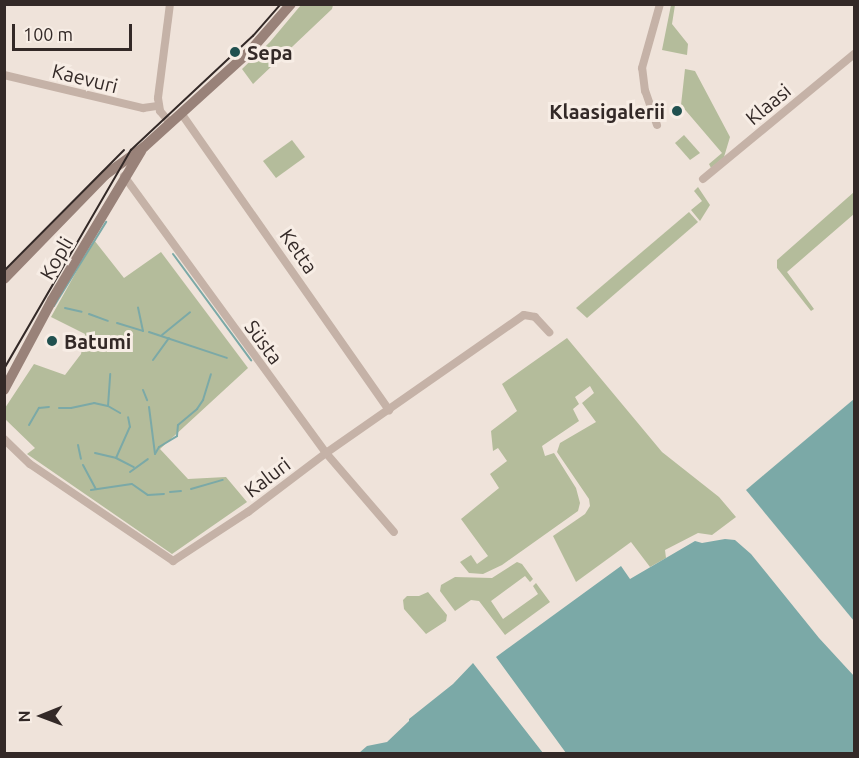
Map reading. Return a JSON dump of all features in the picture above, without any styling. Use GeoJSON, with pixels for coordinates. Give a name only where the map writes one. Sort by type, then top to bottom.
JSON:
{"type":"FeatureCollection","features":[{"type":"Feature","properties":{"kind":"street"},"geometry":{"type":"LineString","coordinates":[[170,4],[158,106],[171,123]]}},
{"type":"Feature","properties":{"kind":"street","name":"Kopli"},"geometry":{"type":"LineString","coordinates":[[4,279],[82,198],[117,166],[144,147],[250,51],[291,4]]}},
{"type":"Feature","properties":{"kind":"street"},"geometry":{"type":"LineString","coordinates":[[657,126],[645,91],[642,68],[660,4]]}},
{"type":"Feature","properties":{"kind":"street","name":"Klaasi"},"geometry":{"type":"LineString","coordinates":[[703,179],[855,54]]}},
{"type":"Feature","properties":{"kind":"street","name":"Kaevuri"},"geometry":{"type":"LineString","coordinates":[[4,75],[143,108],[158,106]]}},
{"type":"Feature","properties":{"kind":"street","name":"Ketta"},"geometry":{"type":"LineString","coordinates":[[181,113],[389,410]]}},
{"type":"Feature","properties":{"kind":"street","name":"Kopli"},"geometry":{"type":"LineString","coordinates":[[4,390],[52,300],[144,147]]}},
{"type":"Feature","properties":{"kind":"street","name":"Süsta"},"geometry":{"type":"LineString","coordinates":[[117,166],[122,169],[125,178],[326,453],[394,532]]}},
{"type":"Feature","properties":{"kind":"street","name":"Kaluri"},"geometry":{"type":"LineString","coordinates":[[4,439],[30,464],[172,561],[248,512],[326,453],[524,315],[535,317],[549,332]]}},
{"type":"Feature","properties":{"kind":"green space"},"geometry":{"type":"Polygon","coordinates":[[[301,5],[333,5],[332,9],[253,84],[242,69],[270,42],[301,5]]]}},
{"type":"Feature","properties":{"kind":"green space"},"geometry":{"type":"Polygon","coordinates":[[[671,5],[675,5],[672,24],[688,44],[687,55],[662,50],[671,5]]]}},
{"type":"Feature","properties":{"kind":"green space"},"geometry":{"type":"Polygon","coordinates":[[[685,69],[695,71],[730,137],[724,157],[711,168],[709,164],[722,153],[681,105],[685,69]]]}},
{"type":"Feature","properties":{"kind":"green space"},"geometry":{"type":"Polygon","coordinates":[[[684,135],[700,153],[690,160],[675,143],[684,135]]]}},
{"type":"Feature","properties":{"kind":"green space"},"geometry":{"type":"Polygon","coordinates":[[[292,140],[305,157],[276,178],[263,161],[292,140]]]}},
{"type":"Feature","properties":{"kind":"green space"},"geometry":{"type":"Polygon","coordinates":[[[698,187],[710,205],[700,221],[691,210],[702,201],[694,191],[698,187]]]}},
{"type":"Feature","properties":{"kind":"green space"},"geometry":{"type":"Polygon","coordinates":[[[854,192],[854,214],[787,272],[814,309],[811,311],[777,268],[777,260],[854,192]]]}},
{"type":"Feature","properties":{"kind":"green space"},"geometry":{"type":"Polygon","coordinates":[[[689,212],[698,222],[587,318],[576,308],[689,212]]]}},
{"type":"Feature","properties":{"kind":"green space"},"geometry":{"type":"Polygon","coordinates":[[[94,240],[124,278],[161,252],[248,368],[160,449],[188,479],[226,477],[247,502],[172,554],[27,454],[35,448],[5,419],[5,408],[34,364],[65,375],[81,354],[85,334],[51,317],[94,240]]]}},
{"type":"Feature","properties":{"kind":"green space"},"geometry":{"type":"Polygon","coordinates":[[[567,338],[662,452],[719,497],[736,517],[712,535],[698,533],[665,550],[666,558],[650,567],[631,542],[576,582],[553,536],[585,514],[590,506],[589,499],[557,452],[560,443],[596,422],[582,403],[594,393],[590,386],[575,397],[579,404],[573,409],[579,421],[542,446],[545,456],[554,453],[576,488],[580,503],[578,511],[502,565],[483,574],[469,573],[460,562],[471,555],[477,564],[488,556],[461,519],[499,488],[490,474],[507,461],[498,448],[493,451],[491,431],[517,411],[502,384],[567,338]]]}},
{"type":"Feature","properties":{"kind":"green space"},"geometry":{"type":"Polygon","coordinates":[[[517,562],[522,564],[533,579],[530,582],[525,576],[491,601],[503,619],[538,594],[533,586],[536,583],[550,602],[505,635],[479,601],[471,600],[455,611],[440,591],[441,585],[455,577],[492,578],[517,562]]]}},
{"type":"Feature","properties":{"kind":"green space"},"geometry":{"type":"Polygon","coordinates":[[[428,592],[447,615],[446,621],[426,634],[404,609],[403,600],[407,596],[419,596],[428,592]]]}},
{"type":"Feature","properties":{"kind":"water"},"geometry":{"type":"Polygon","coordinates":[[[854,399],[854,621],[746,490],[854,399]]]}},
{"type":"Feature","properties":{"kind":"water"},"geometry":{"type":"Polygon","coordinates":[[[725,539],[735,540],[751,554],[819,638],[854,676],[854,753],[566,753],[496,657],[621,566],[630,579],[695,541],[702,543],[725,539]]]}},
{"type":"Feature","properties":{"kind":"water"},"geometry":{"type":"Polygon","coordinates":[[[473,663],[543,753],[359,753],[367,746],[387,742],[409,719],[453,684],[473,663]]]}},
{"type":"Feature","properties":{"kind":"waterway"},"geometry":{"type":"LineString","coordinates":[[54,306],[106,222]]}},
{"type":"Feature","properties":{"kind":"waterway"},"geometry":{"type":"LineString","coordinates":[[173,254],[251,360]]}},
{"type":"Feature","properties":{"kind":"waterway"},"geometry":{"type":"LineString","coordinates":[[65,308],[82,312]]}},
{"type":"Feature","properties":{"kind":"waterway"},"geometry":{"type":"LineString","coordinates":[[117,323],[143,331],[138,308]]}},
{"type":"Feature","properties":{"kind":"waterway"},"geometry":{"type":"LineString","coordinates":[[162,335],[190,312]]}},
{"type":"Feature","properties":{"kind":"waterway"},"geometry":{"type":"LineString","coordinates":[[89,314],[108,321]]}},
{"type":"Feature","properties":{"kind":"waterway"},"geometry":{"type":"LineString","coordinates":[[149,332],[227,358]]}},
{"type":"Feature","properties":{"kind":"waterway"},"geometry":{"type":"LineString","coordinates":[[153,360],[169,338]]}},
{"type":"Feature","properties":{"kind":"waterway"},"geometry":{"type":"LineString","coordinates":[[108,406],[110,374]]}},
{"type":"Feature","properties":{"kind":"waterway"},"geometry":{"type":"LineString","coordinates":[[155,454],[159,447],[177,436],[178,425],[197,409],[203,400],[211,374]]}},
{"type":"Feature","properties":{"kind":"waterway"},"geometry":{"type":"LineString","coordinates":[[143,390],[147,400]]}},
{"type":"Feature","properties":{"kind":"waterway"},"geometry":{"type":"LineString","coordinates":[[59,408],[94,403],[108,406],[120,413]]}},
{"type":"Feature","properties":{"kind":"waterway"},"geometry":{"type":"LineString","coordinates":[[29,425],[39,408],[49,407]]}},
{"type":"Feature","properties":{"kind":"waterway"},"geometry":{"type":"LineString","coordinates":[[149,407],[155,454]]}},
{"type":"Feature","properties":{"kind":"waterway"},"geometry":{"type":"LineString","coordinates":[[116,458],[130,427],[128,417]]}},
{"type":"Feature","properties":{"kind":"waterway"},"geometry":{"type":"LineString","coordinates":[[78,445],[81,459]]}},
{"type":"Feature","properties":{"kind":"waterway"},"geometry":{"type":"LineString","coordinates":[[95,453],[116,458],[134,467]]}},
{"type":"Feature","properties":{"kind":"waterway"},"geometry":{"type":"LineString","coordinates":[[130,472],[148,459]]}},
{"type":"Feature","properties":{"kind":"waterway"},"geometry":{"type":"LineString","coordinates":[[83,465],[96,489]]}},
{"type":"Feature","properties":{"kind":"waterway"},"geometry":{"type":"LineString","coordinates":[[191,489],[223,480]]}},
{"type":"Feature","properties":{"kind":"waterway"},"geometry":{"type":"LineString","coordinates":[[91,490],[132,484],[148,495],[164,494]]}},
{"type":"Feature","properties":{"kind":"waterway"},"geometry":{"type":"LineString","coordinates":[[170,492],[181,491]]}},
{"type":"Feature","properties":{"kind":"tram line"},"geometry":{"type":"LineString","coordinates":[[4,369],[131,150],[253,36],[281,4]]}},
{"type":"Feature","properties":{"kind":"tram line"},"geometry":{"type":"LineString","coordinates":[[4,271],[124,150]]}},
{"type":"Feature","properties":{"kind":"place","name":"Sepa"},"geometry":{"type":"Point","coordinates":[235,52]}},
{"type":"Feature","properties":{"kind":"place","name":"Klaasigalerii"},"geometry":{"type":"Point","coordinates":[677,111]}},
{"type":"Feature","properties":{"kind":"place","name":"Batumi"},"geometry":{"type":"Point","coordinates":[52,341]}}]}
